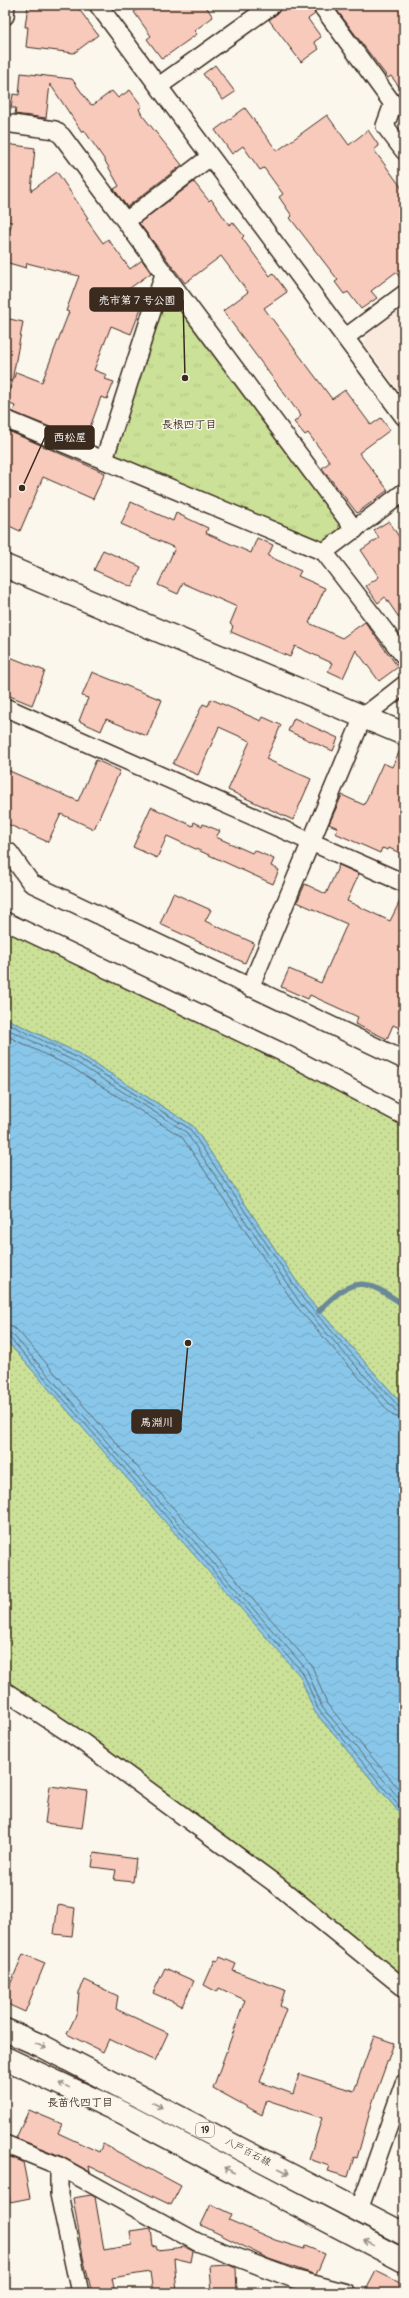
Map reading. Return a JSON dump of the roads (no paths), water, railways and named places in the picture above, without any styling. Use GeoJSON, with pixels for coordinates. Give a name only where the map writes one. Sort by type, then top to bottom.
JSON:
{"type":"FeatureCollection","features":[{"type":"Feature","properties":{"kind":"main road"},"geometry":{"type":"LineString","coordinates":[[5,566],[404,734]]}},
{"type":"Feature","properties":{"kind":"main road","name":"八戸百石線"},"geometry":{"type":"LineString","coordinates":[[5,2030],[42,2046],[404,2234]]}},
{"type":"Feature","properties":{"kind":"main road","name":"19"},"geometry":{"type":"LineString","coordinates":[[5,2058],[116,2110],[404,2261]]}},
{"type":"Feature","properties":{"kind":"street"},"geometry":{"type":"LineString","coordinates":[[5,16],[6,5]]}},
{"type":"Feature","properties":{"kind":"street"},"geometry":{"type":"LineString","coordinates":[[98,5],[404,417]]}},
{"type":"Feature","properties":{"kind":"street"},"geometry":{"type":"LineString","coordinates":[[159,86],[272,5]]}},
{"type":"Feature","properties":{"kind":"street"},"geometry":{"type":"LineString","coordinates":[[322,5],[393,104],[385,126],[404,151]]}},
{"type":"Feature","properties":{"kind":"street"},"geometry":{"type":"LineString","coordinates":[[5,123],[55,130],[62,136],[354,530]]}},
{"type":"Feature","properties":{"kind":"street"},"geometry":{"type":"LineString","coordinates":[[126,221],[210,157]]}},
{"type":"Feature","properties":{"kind":"street"},"geometry":{"type":"LineString","coordinates":[[104,460],[164,274]]}},
{"type":"Feature","properties":{"kind":"street"},"geometry":{"type":"LineString","coordinates":[[346,337],[404,294]]}},
{"type":"Feature","properties":{"kind":"street"},"geometry":{"type":"LineString","coordinates":[[5,419],[324,552],[404,656]]}},
{"type":"Feature","properties":{"kind":"street"},"geometry":{"type":"LineString","coordinates":[[324,552],[404,492]]}},
{"type":"Feature","properties":{"kind":"street"},"geometry":{"type":"LineString","coordinates":[[250,988],[363,717],[404,685]]}},
{"type":"Feature","properties":{"kind":"street"},"geometry":{"type":"LineString","coordinates":[[5,707],[404,883]]}},
{"type":"Feature","properties":{"kind":"street"},"geometry":{"type":"LineString","coordinates":[[5,851],[9,852],[31,883],[250,988],[404,1059]]}},
{"type":"Feature","properties":{"kind":"street"},"geometry":{"type":"LineString","coordinates":[[5,921],[290,1056],[404,1116]]}},
{"type":"Feature","properties":{"kind":"street"},"geometry":{"type":"LineString","coordinates":[[5,1691],[81,1741],[277,1885],[404,1988]]}},
{"type":"Feature","properties":{"kind":"street"},"geometry":{"type":"LineString","coordinates":[[359,2210],[404,2083]]}},
{"type":"Feature","properties":{"kind":"street"},"geometry":{"type":"LineString","coordinates":[[5,2144],[58,2166],[197,2242],[294,2279],[344,2293]]}},
{"type":"Feature","properties":{"kind":"street"},"geometry":{"type":"LineString","coordinates":[[58,2166],[59,2194],[80,2293]]}},
{"type":"Feature","properties":{"kind":"water"},"geometry":{"type":"Polygon","coordinates":[[[5,1018],[78,1053],[193,1126],[307,1297],[404,1406],[404,1818],[314,1711],[300,1676],[5,1339],[5,1018]]]}},
{"type":"Feature","properties":{"kind":"waterway"},"geometry":{"type":"LineString","coordinates":[[319,1311],[341,1291],[351,1286],[360,1284],[379,1289],[404,1305]]}},
{"type":"Feature","properties":{"kind":"place","name":"売市第７号公園"},"geometry":{"type":"Point","coordinates":[185,378]}},
{"type":"Feature","properties":{"kind":"place","name":"西松屋"},"geometry":{"type":"Point","coordinates":[22,488]}},
{"type":"Feature","properties":{"kind":"place","name":"馬淵川"},"geometry":{"type":"Point","coordinates":[188,1343]}},
{"type":"Feature","properties":{"kind":"district","name":"長根四丁目"},"geometry":{"type":"Point","coordinates":[189,424]}},
{"type":"Feature","properties":{"kind":"district","name":"長苗代四丁目"},"geometry":{"type":"Point","coordinates":[80,2102]}}]}
